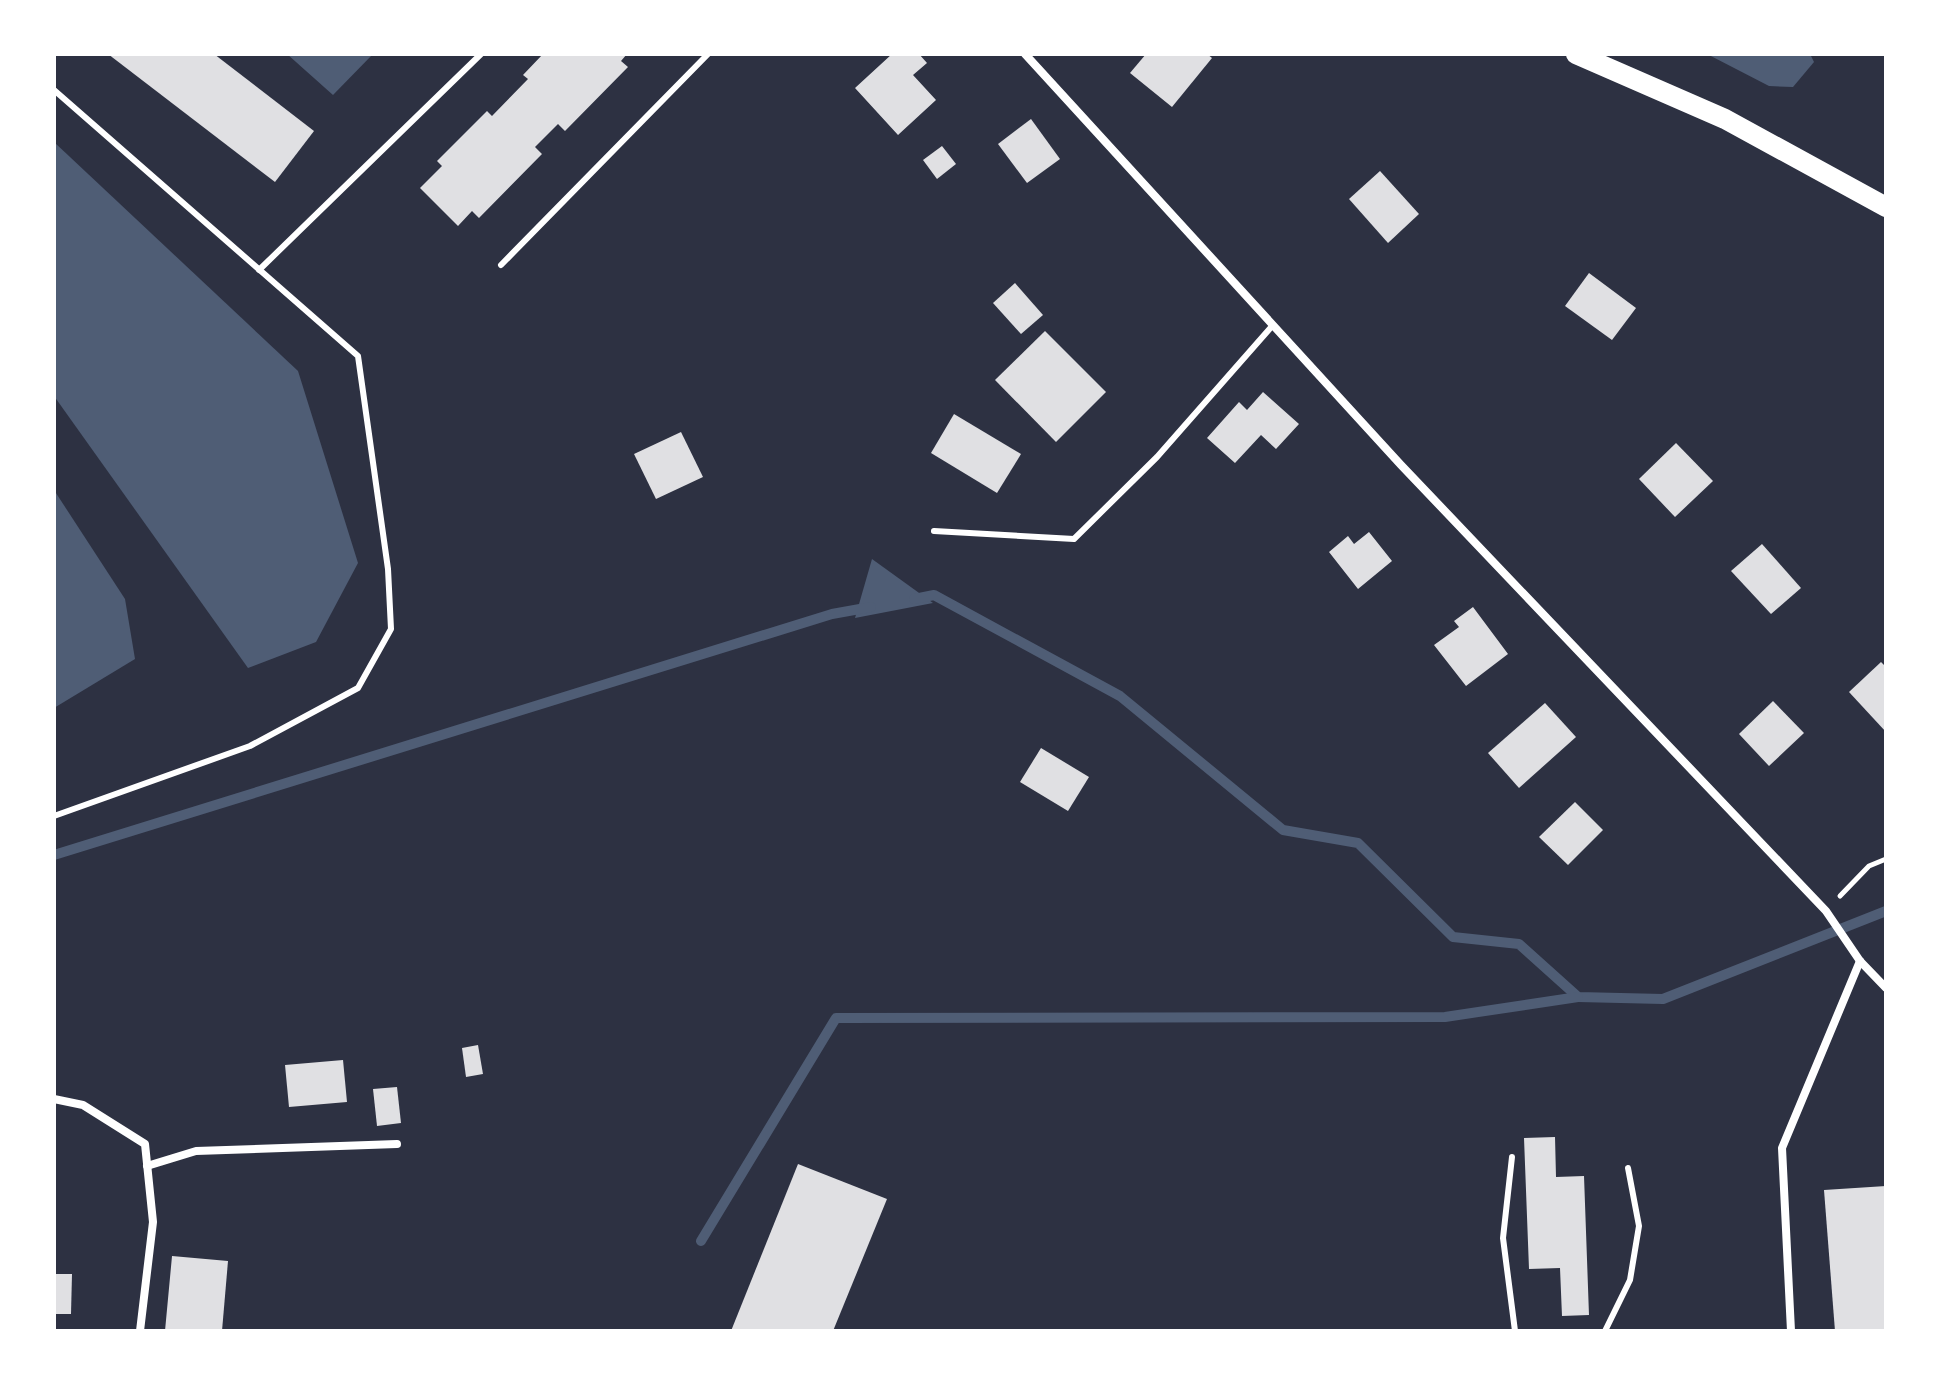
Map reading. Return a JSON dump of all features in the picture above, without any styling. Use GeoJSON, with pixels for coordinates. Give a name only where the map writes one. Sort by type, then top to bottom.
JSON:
{"type":"FeatureCollection","features":[{"type":"Feature","properties":{"kind":"main road"},"geometry":{"type":"LineString","coordinates":[[1576,54],[1725,119],[1886,207]]}},
{"type":"Feature","properties":{"kind":"street"},"geometry":{"type":"LineString","coordinates":[[1025,54],[1401,465],[1827,912],[1860,961],[1886,988]]}},
{"type":"Feature","properties":{"kind":"street"},"geometry":{"type":"LineString","coordinates":[[1791,1331],[1782,1148],[1860,961]]}},
{"type":"Feature","properties":{"kind":"street"},"geometry":{"type":"LineString","coordinates":[[54,1099],[83,1105],[145,1144],[153,1222],[140,1331]]}},
{"type":"Feature","properties":{"kind":"street"},"geometry":{"type":"LineString","coordinates":[[147,1166],[196,1151],[397,1144]]}},
{"type":"Feature","properties":{"kind":"lane"},"geometry":{"type":"LineString","coordinates":[[259,270],[481,54]]}},
{"type":"Feature","properties":{"kind":"lane"},"geometry":{"type":"LineString","coordinates":[[501,265],[708,54]]}},
{"type":"Feature","properties":{"kind":"lane"},"geometry":{"type":"LineString","coordinates":[[54,90],[358,356],[388,569],[391,629],[358,688],[250,746],[54,816]]}},
{"type":"Feature","properties":{"kind":"lane"},"geometry":{"type":"LineString","coordinates":[[934,531],[1074,539],[1157,457],[1273,325]]}},
{"type":"Feature","properties":{"kind":"lane"},"geometry":{"type":"LineString","coordinates":[[1512,1157],[1503,1238],[1515,1331]]}},
{"type":"Feature","properties":{"kind":"lane"},"geometry":{"type":"LineString","coordinates":[[1605,1331],[1630,1280],[1639,1226],[1628,1168]]}},
{"type":"Feature","properties":{"kind":"path"},"geometry":{"type":"LineString","coordinates":[[1827,912],[1869,866],[1886,859]]}},
{"type":"Feature","properties":{"kind":"water"},"geometry":{"type":"Polygon","coordinates":[[[287,54],[373,54],[333,95],[287,54]]]}},
{"type":"Feature","properties":{"kind":"water"},"geometry":{"type":"Polygon","coordinates":[[[1707,54],[1810,54],[1814,62],[1793,87],[1769,86],[1707,54]]]}},
{"type":"Feature","properties":{"kind":"water"},"geometry":{"type":"Polygon","coordinates":[[[54,142],[298,371],[358,563],[316,642],[248,668],[54,396],[54,142]]]}},
{"type":"Feature","properties":{"kind":"water"},"geometry":{"type":"Polygon","coordinates":[[[54,490],[125,599],[135,659],[54,708],[54,490]]]}},
{"type":"Feature","properties":{"kind":"water"},"geometry":{"type":"Polygon","coordinates":[[[872,559],[933,603],[855,618],[872,559]]]}},
{"type":"Feature","properties":{"kind":"building"},"geometry":{"type":"Polygon","coordinates":[[[108,54],[214,54],[314,131],[275,182],[108,54]]]}},
{"type":"Feature","properties":{"kind":"building"},"geometry":{"type":"Polygon","coordinates":[[[543,54],[627,54],[621,61],[628,67],[565,131],[558,124],[535,147],[542,154],[479,218],[472,211],[458,226],[420,188],[442,166],[437,161],[487,111],[492,116],[528,79],[523,75],[543,54]]]}},
{"type":"Feature","properties":{"kind":"building"},"geometry":{"type":"Polygon","coordinates":[[[892,54],[919,54],[927,63],[913,75],[936,100],[898,135],[855,88],[892,54]]]}},
{"type":"Feature","properties":{"kind":"building"},"geometry":{"type":"Polygon","coordinates":[[[1146,54],[1207,54],[1212,58],[1172,107],[1130,73],[1146,54]]]}},
{"type":"Feature","properties":{"kind":"building"},"geometry":{"type":"Polygon","coordinates":[[[1031,119],[1060,159],[1027,183],[998,144],[1031,119]]]}},
{"type":"Feature","properties":{"kind":"building"},"geometry":{"type":"Polygon","coordinates":[[[942,146],[956,164],[937,179],[923,160],[942,146]]]}},
{"type":"Feature","properties":{"kind":"building"},"geometry":{"type":"Polygon","coordinates":[[[1380,171],[1419,214],[1388,243],[1349,199],[1380,171]]]}},
{"type":"Feature","properties":{"kind":"building"},"geometry":{"type":"Polygon","coordinates":[[[1589,273],[1636,308],[1612,340],[1565,306],[1589,273]]]}},
{"type":"Feature","properties":{"kind":"building"},"geometry":{"type":"Polygon","coordinates":[[[1015,283],[1043,315],[1021,334],[993,303],[1015,283]]]}},
{"type":"Feature","properties":{"kind":"building"},"geometry":{"type":"Polygon","coordinates":[[[1045,331],[1106,392],[1056,442],[995,380],[1045,331]]]}},
{"type":"Feature","properties":{"kind":"building"},"geometry":{"type":"Polygon","coordinates":[[[1263,392],[1299,424],[1276,449],[1261,435],[1235,463],[1207,438],[1239,402],[1247,410],[1263,392]]]}},
{"type":"Feature","properties":{"kind":"building"},"geometry":{"type":"Polygon","coordinates":[[[954,414],[1021,454],[997,493],[931,453],[954,414]]]}},
{"type":"Feature","properties":{"kind":"building"},"geometry":{"type":"Polygon","coordinates":[[[681,432],[703,477],[656,499],[634,454],[681,432]]]}},
{"type":"Feature","properties":{"kind":"building"},"geometry":{"type":"Polygon","coordinates":[[[1676,443],[1713,481],[1675,517],[1639,479],[1676,443]]]}},
{"type":"Feature","properties":{"kind":"building"},"geometry":{"type":"Polygon","coordinates":[[[1369,532],[1392,561],[1358,589],[1329,552],[1348,536],[1354,544],[1369,532]]]}},
{"type":"Feature","properties":{"kind":"building"},"geometry":{"type":"Polygon","coordinates":[[[1762,544],[1801,588],[1771,614],[1731,571],[1762,544]]]}},
{"type":"Feature","properties":{"kind":"building"},"geometry":{"type":"Polygon","coordinates":[[[1473,607],[1508,654],[1466,686],[1434,645],[1459,627],[1454,621],[1473,607]]]}},
{"type":"Feature","properties":{"kind":"building"},"geometry":{"type":"Polygon","coordinates":[[[1881,662],[1886,667],[1886,732],[1849,692],[1881,662]]]}},
{"type":"Feature","properties":{"kind":"building"},"geometry":{"type":"Polygon","coordinates":[[[1773,701],[1804,733],[1769,766],[1739,734],[1773,701]]]}},
{"type":"Feature","properties":{"kind":"building"},"geometry":{"type":"Polygon","coordinates":[[[1545,703],[1576,737],[1519,788],[1488,753],[1545,703]]]}},
{"type":"Feature","properties":{"kind":"building"},"geometry":{"type":"Polygon","coordinates":[[[1041,748],[1089,777],[1068,811],[1020,782],[1041,748]]]}},
{"type":"Feature","properties":{"kind":"building"},"geometry":{"type":"Polygon","coordinates":[[[1575,802],[1603,830],[1568,865],[1539,837],[1575,802]]]}},
{"type":"Feature","properties":{"kind":"building"},"geometry":{"type":"Polygon","coordinates":[[[478,1045],[483,1074],[466,1077],[462,1048],[478,1045]]]}},
{"type":"Feature","properties":{"kind":"building"},"geometry":{"type":"Polygon","coordinates":[[[343,1060],[347,1102],[289,1107],[285,1065],[343,1060]]]}},
{"type":"Feature","properties":{"kind":"building"},"geometry":{"type":"Polygon","coordinates":[[[397,1087],[401,1123],[377,1126],[373,1089],[397,1087]]]}},
{"type":"Feature","properties":{"kind":"building"},"geometry":{"type":"Polygon","coordinates":[[[1555,1137],[1556,1177],[1584,1176],[1589,1315],[1562,1316],[1560,1268],[1529,1269],[1524,1138],[1555,1137]]]}},
{"type":"Feature","properties":{"kind":"building"},"geometry":{"type":"Polygon","coordinates":[[[798,1164],[887,1199],[833,1331],[731,1331],[798,1164]]]}},
{"type":"Feature","properties":{"kind":"building"},"geometry":{"type":"Polygon","coordinates":[[[1886,1186],[1886,1331],[1835,1331],[1824,1190],[1886,1186]]]}},
{"type":"Feature","properties":{"kind":"building"},"geometry":{"type":"Polygon","coordinates":[[[172,1256],[228,1261],[222,1331],[165,1331],[172,1256]]]}},
{"type":"Feature","properties":{"kind":"building"},"geometry":{"type":"Polygon","coordinates":[[[54,1274],[72,1274],[71,1314],[54,1314],[54,1274]]]}},
{"type":"Feature","properties":{"kind":"waterway"},"geometry":{"type":"LineString","coordinates":[[914,599],[934,595],[1120,696],[1283,830],[1358,843],[1453,937],[1519,944],[1578,997],[1663,999],[1886,911]]}},
{"type":"Feature","properties":{"kind":"waterway"},"geometry":{"type":"LineString","coordinates":[[54,855],[832,614],[871,607]]}},
{"type":"Feature","properties":{"kind":"waterway"},"geometry":{"type":"LineString","coordinates":[[701,1241],[836,1018],[1445,1017],[1578,997]]}}]}
